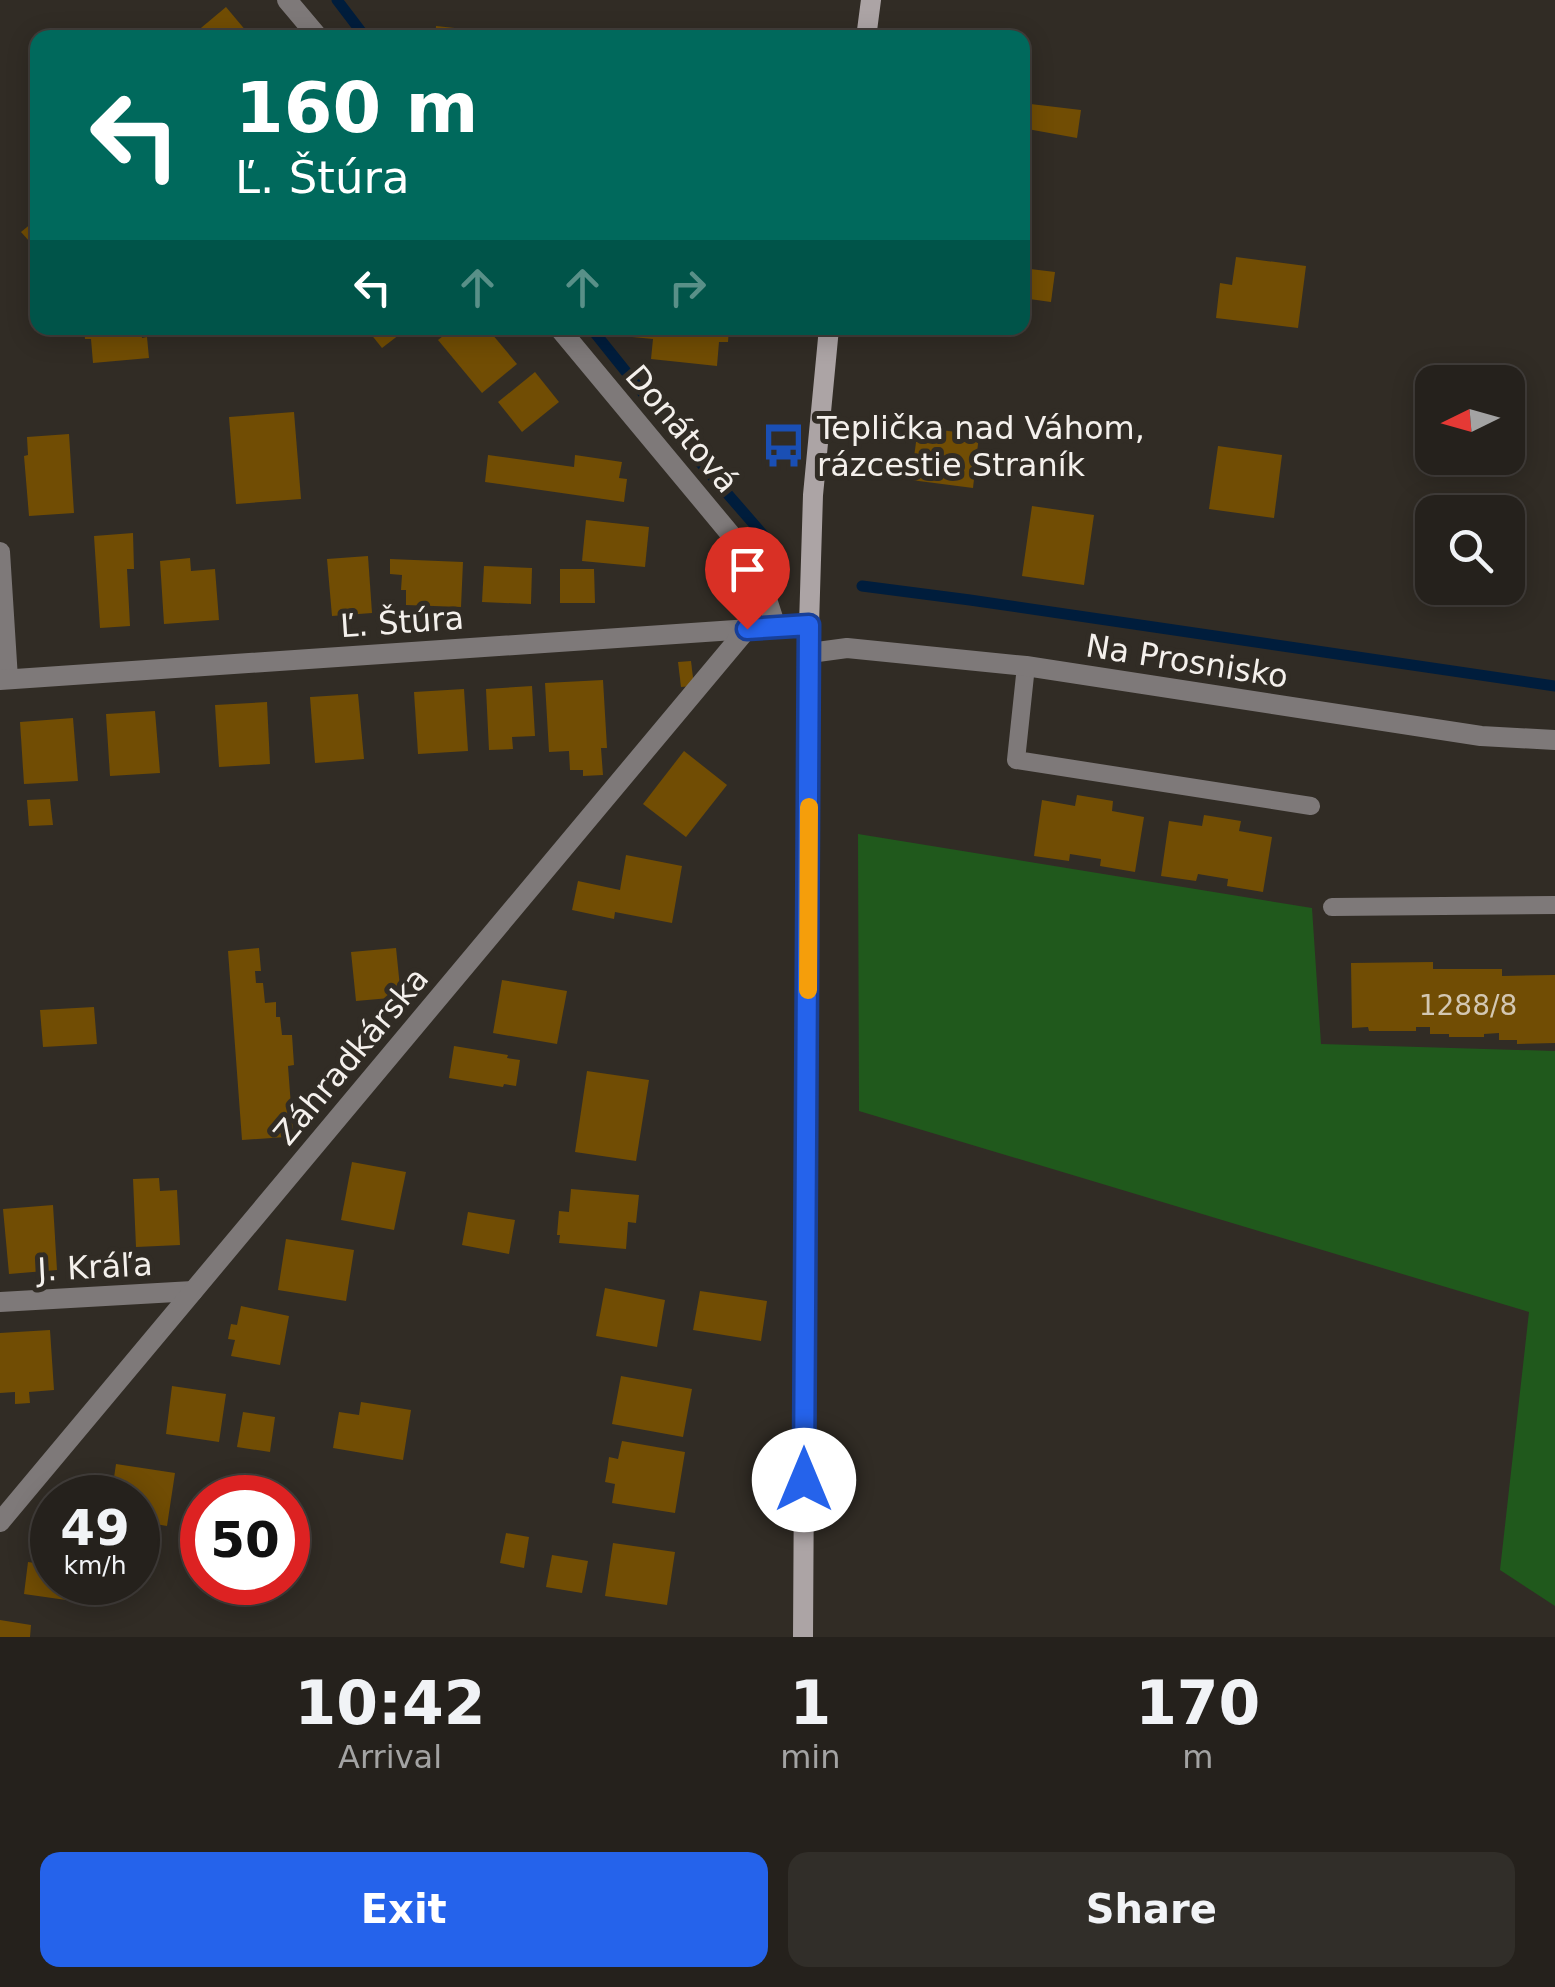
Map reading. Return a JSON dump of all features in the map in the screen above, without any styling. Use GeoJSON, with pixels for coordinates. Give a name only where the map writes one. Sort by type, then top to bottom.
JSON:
{"type":"FeatureCollection","features":[{"type":"Feature","properties":{"kind":"main road"},"geometry":{"type":"LineString","coordinates":[[867,30],[871,0]]}},
{"type":"Feature","properties":{"kind":"main road"},"geometry":{"type":"LineString","coordinates":[[803,1637],[809,625],[813,495],[828,335]]}},
{"type":"Feature","properties":{"kind":"street"},"geometry":{"type":"LineString","coordinates":[[288,0],[312,30]]}},
{"type":"Feature","properties":{"kind":"street","name":"Donátová"},"geometry":{"type":"LineString","coordinates":[[565,335],[756,566],[776,627]]}},
{"type":"Feature","properties":{"kind":"street"},"geometry":{"type":"LineString","coordinates":[[0,552],[4,679]]}},
{"type":"Feature","properties":{"kind":"street","name":"Ľ. Štúra"},"geometry":{"type":"LineString","coordinates":[[4,679],[809,625]]}},
{"type":"Feature","properties":{"kind":"street","name":"Záhradkárska"},"geometry":{"type":"LineString","coordinates":[[0,1522],[747,629]]}},
{"type":"Feature","properties":{"kind":"street","name":"Na Prosnisko"},"geometry":{"type":"LineString","coordinates":[[810,653],[847,648],[1026,666],[1481,736],[1555,740]]}},
{"type":"Feature","properties":{"kind":"street","name":"J. Kráľa"},"geometry":{"type":"LineString","coordinates":[[0,1302],[193,1291]]}},
{"type":"Feature","properties":{"kind":"lane"},"geometry":{"type":"LineString","coordinates":[[1026,666],[1016,760],[1311,806]]}},
{"type":"Feature","properties":{"kind":"lane"},"geometry":{"type":"LineString","coordinates":[[1332,907],[1555,905]]}},
{"type":"Feature","properties":{"kind":"green space"},"geometry":{"type":"Polygon","coordinates":[[[858,834],[1312,908],[1321,1044],[1555,1051],[1555,1606],[1500,1570],[1529,1312],[859,1111],[858,834]]]}},
{"type":"Feature","properties":{"kind":"building"},"geometry":{"type":"Polygon","coordinates":[[[226,7],[245,30],[199,30],[226,7]]]}},
{"type":"Feature","properties":{"kind":"building"},"geometry":{"type":"Polygon","coordinates":[[[436,26],[474,30],[436,30],[436,26]]]}},
{"type":"Feature","properties":{"kind":"building"},"geometry":{"type":"Polygon","coordinates":[[[1030,104],[1081,110],[1077,138],[1030,129],[1030,104]]]}},
{"type":"Feature","properties":{"kind":"building"},"geometry":{"type":"Polygon","coordinates":[[[30,225],[30,242],[21,232],[30,225]]]}},
{"type":"Feature","properties":{"kind":"building"},"geometry":{"type":"Polygon","coordinates":[[[1236,257],[1306,266],[1298,328],[1216,318],[1220,283],[1232,285],[1236,257]]]}},
{"type":"Feature","properties":{"kind":"building"},"geometry":{"type":"Polygon","coordinates":[[[1030,269],[1055,272],[1051,302],[1030,299],[1030,269]]]}},
{"type":"Feature","properties":{"kind":"building"},"geometry":{"type":"Polygon","coordinates":[[[85,335],[142,335],[147,337],[149,358],[93,363],[91,339],[85,339],[85,335]]]}},
{"type":"Feature","properties":{"kind":"building"},"geometry":{"type":"Polygon","coordinates":[[[372,335],[399,335],[382,348],[372,335]]]}},
{"type":"Feature","properties":{"kind":"building"},"geometry":{"type":"Polygon","coordinates":[[[444,335],[493,335],[517,364],[482,393],[438,340],[444,335]]]}},
{"type":"Feature","properties":{"kind":"building"},"geometry":{"type":"Polygon","coordinates":[[[728,335],[728,342],[719,342],[717,366],[651,359],[653,339],[632,337],[728,335]]]}},
{"type":"Feature","properties":{"kind":"building"},"geometry":{"type":"Polygon","coordinates":[[[535,372],[559,402],[522,432],[498,402],[535,372]]]}},
{"type":"Feature","properties":{"kind":"building"},"geometry":{"type":"Polygon","coordinates":[[[294,412],[301,499],[236,504],[229,417],[294,412]]]}},
{"type":"Feature","properties":{"kind":"building"},"geometry":{"type":"Polygon","coordinates":[[[918,427],[979,435],[973,488],[911,480],[918,427]]]}},
{"type":"Feature","properties":{"kind":"building"},"geometry":{"type":"Polygon","coordinates":[[[69,434],[74,513],[29,516],[24,456],[28,455],[27,437],[69,434]]]}},
{"type":"Feature","properties":{"kind":"building"},"geometry":{"type":"Polygon","coordinates":[[[1218,446],[1282,455],[1274,518],[1209,509],[1218,446]]]}},
{"type":"Feature","properties":{"kind":"building"},"geometry":{"type":"Polygon","coordinates":[[[488,455],[574,467],[575,455],[622,462],[619,478],[627,479],[624,502],[485,482],[488,455]]]}},
{"type":"Feature","properties":{"kind":"building"},"geometry":{"type":"Polygon","coordinates":[[[1032,506],[1094,515],[1084,585],[1022,576],[1032,506]]]}},
{"type":"Feature","properties":{"kind":"building"},"geometry":{"type":"Polygon","coordinates":[[[586,520],[649,527],[645,567],[582,561],[586,520]]]}},
{"type":"Feature","properties":{"kind":"building"},"geometry":{"type":"Polygon","coordinates":[[[133,533],[134,569],[127,569],[130,626],[100,628],[94,536],[133,533]]]}},
{"type":"Feature","properties":{"kind":"building"},"geometry":{"type":"Polygon","coordinates":[[[368,556],[372,613],[332,616],[327,559],[368,556]]]}},
{"type":"Feature","properties":{"kind":"building"},"geometry":{"type":"Polygon","coordinates":[[[190,558],[191,571],[215,569],[219,620],[164,624],[160,561],[190,558]]]}},
{"type":"Feature","properties":{"kind":"building"},"geometry":{"type":"Polygon","coordinates":[[[390,559],[463,562],[461,607],[406,605],[402,575],[390,574],[390,559]]]}},
{"type":"Feature","properties":{"kind":"building"},"geometry":{"type":"Polygon","coordinates":[[[484,566],[532,568],[531,604],[482,602],[484,566]]]}},
{"type":"Feature","properties":{"kind":"building"},"geometry":{"type":"Polygon","coordinates":[[[560,569],[594,569],[595,603],[560,603],[560,569]]]}},
{"type":"Feature","properties":{"kind":"building"},"geometry":{"type":"Polygon","coordinates":[[[691,661],[694,686],[681,687],[678,662],[691,661]]]}},
{"type":"Feature","properties":{"kind":"building"},"geometry":{"type":"Polygon","coordinates":[[[603,680],[607,748],[601,748],[603,775],[583,776],[583,770],[570,770],[569,751],[549,752],[545,683],[603,680]]]}},
{"type":"Feature","properties":{"kind":"building"},"geometry":{"type":"Polygon","coordinates":[[[532,686],[535,736],[512,737],[513,749],[489,750],[486,689],[532,686]]]}},
{"type":"Feature","properties":{"kind":"building"},"geometry":{"type":"Polygon","coordinates":[[[464,689],[468,751],[418,754],[414,692],[464,689]]]}},
{"type":"Feature","properties":{"kind":"building"},"geometry":{"type":"Polygon","coordinates":[[[358,694],[364,759],[315,763],[310,697],[358,694]]]}},
{"type":"Feature","properties":{"kind":"building"},"geometry":{"type":"Polygon","coordinates":[[[267,702],[270,764],[219,767],[215,705],[267,702]]]}},
{"type":"Feature","properties":{"kind":"building"},"geometry":{"type":"Polygon","coordinates":[[[155,711],[160,773],[110,776],[106,714],[155,711]]]}},
{"type":"Feature","properties":{"kind":"building"},"geometry":{"type":"Polygon","coordinates":[[[73,718],[78,781],[24,784],[20,722],[73,718]]]}},
{"type":"Feature","properties":{"kind":"building"},"geometry":{"type":"Polygon","coordinates":[[[684,751],[727,785],[686,837],[643,804],[684,751]]]}},
{"type":"Feature","properties":{"kind":"building"},"geometry":{"type":"Polygon","coordinates":[[[1077,795],[1113,801],[1112,811],[1144,817],[1135,872],[1100,866],[1101,859],[1070,854],[1069,861],[1034,856],[1042,800],[1075,806],[1077,795]]]}},
{"type":"Feature","properties":{"kind":"building"},"geometry":{"type":"Polygon","coordinates":[[[50,799],[53,825],[29,826],[27,800],[50,799]]]}},
{"type":"Feature","properties":{"kind":"building"},"geometry":{"type":"Polygon","coordinates":[[[1204,815],[1241,821],[1239,831],[1272,837],[1263,892],[1227,886],[1228,879],[1198,874],[1196,881],[1161,876],[1169,821],[1202,826],[1204,815]]]}},
{"type":"Feature","properties":{"kind":"building"},"geometry":{"type":"Polygon","coordinates":[[[626,855],[682,866],[672,923],[615,912],[614,919],[572,910],[578,881],[620,890],[626,855]]]}},
{"type":"Feature","properties":{"kind":"building"},"geometry":{"type":"Polygon","coordinates":[[[259,948],[261,971],[255,971],[256,983],[263,983],[265,1003],[276,1002],[282,1035],[292,1035],[294,1065],[288,1066],[293,1133],[286,1133],[286,1137],[242,1140],[228,951],[259,948]]]}},
{"type":"Feature","properties":{"kind":"building"},"geometry":{"type":"Polygon","coordinates":[[[396,948],[401,997],[356,1001],[351,952],[396,948]]]}},
{"type":"Feature","properties":{"kind":"building"},"geometry":{"type":"Polygon","coordinates":[[[1433,962],[1433,969],[1502,969],[1502,976],[1555,975],[1555,1043],[1517,1044],[1517,1040],[1499,1040],[1499,1033],[1449,1037],[1430,1034],[1430,1027],[1416,1027],[1416,1031],[1352,1028],[1351,963],[1433,962]]]}},
{"type":"Feature","properties":{"kind":"building"},"geometry":{"type":"Polygon","coordinates":[[[502,980],[567,991],[557,1044],[493,1033],[502,980]]]}},
{"type":"Feature","properties":{"kind":"building"},"geometry":{"type":"Polygon","coordinates":[[[94,1007],[97,1044],[43,1047],[40,1010],[94,1007]]]}},
{"type":"Feature","properties":{"kind":"building"},"geometry":{"type":"Polygon","coordinates":[[[454,1046],[520,1060],[516,1086],[449,1078],[454,1046]]]}},
{"type":"Feature","properties":{"kind":"building"},"geometry":{"type":"Polygon","coordinates":[[[587,1071],[649,1080],[636,1161],[575,1152],[587,1071]]]}},
{"type":"Feature","properties":{"kind":"building"},"geometry":{"type":"Polygon","coordinates":[[[352,1162],[406,1172],[394,1230],[341,1220],[352,1162]]]}},
{"type":"Feature","properties":{"kind":"building"},"geometry":{"type":"Polygon","coordinates":[[[159,1178],[160,1191],[177,1190],[180,1245],[136,1247],[133,1179],[159,1178]]]}},
{"type":"Feature","properties":{"kind":"building"},"geometry":{"type":"Polygon","coordinates":[[[571,1189],[639,1195],[636,1223],[628,1222],[626,1249],[559,1243],[559,1211],[569,1212],[571,1189]]]}},
{"type":"Feature","properties":{"kind":"building"},"geometry":{"type":"Polygon","coordinates":[[[53,1205],[57,1270],[9,1274],[3,1209],[53,1205]]]}},
{"type":"Feature","properties":{"kind":"building"},"geometry":{"type":"Polygon","coordinates":[[[468,1212],[515,1220],[509,1254],[462,1245],[468,1212]]]}},
{"type":"Feature","properties":{"kind":"building"},"geometry":{"type":"Polygon","coordinates":[[[286,1239],[354,1250],[346,1301],[278,1290],[286,1239]]]}},
{"type":"Feature","properties":{"kind":"building"},"geometry":{"type":"Polygon","coordinates":[[[605,1288],[665,1300],[657,1347],[596,1336],[605,1288]]]}},
{"type":"Feature","properties":{"kind":"building"},"geometry":{"type":"Polygon","coordinates":[[[700,1291],[767,1301],[761,1341],[693,1330],[700,1291]]]}},
{"type":"Feature","properties":{"kind":"building"},"geometry":{"type":"Polygon","coordinates":[[[241,1306],[289,1316],[280,1365],[231,1356],[235,1340],[228,1339],[231,1324],[237,1325],[241,1306]]]}},
{"type":"Feature","properties":{"kind":"building"},"geometry":{"type":"Polygon","coordinates":[[[50,1330],[54,1390],[29,1392],[30,1403],[15,1404],[15,1392],[0,1393],[0,1333],[50,1330]]]}},
{"type":"Feature","properties":{"kind":"building"},"geometry":{"type":"Polygon","coordinates":[[[621,1376],[692,1389],[683,1437],[612,1424],[621,1376]]]}},
{"type":"Feature","properties":{"kind":"building"},"geometry":{"type":"Polygon","coordinates":[[[172,1386],[226,1394],[219,1442],[166,1434],[172,1386]]]}},
{"type":"Feature","properties":{"kind":"building"},"geometry":{"type":"Polygon","coordinates":[[[361,1402],[411,1410],[403,1460],[333,1448],[339,1412],[359,1415],[361,1402]]]}},
{"type":"Feature","properties":{"kind":"building"},"geometry":{"type":"Polygon","coordinates":[[[243,1412],[275,1417],[270,1452],[237,1447],[243,1412]]]}},
{"type":"Feature","properties":{"kind":"building"},"geometry":{"type":"Polygon","coordinates":[[[622,1441],[685,1452],[675,1513],[612,1503],[615,1484],[605,1482],[609,1457],[618,1459],[622,1441]]]}},
{"type":"Feature","properties":{"kind":"building"},"geometry":{"type":"Polygon","coordinates":[[[116,1464],[175,1473],[167,1526],[160,1525],[160,1475],[114,1475],[116,1464]]]}},
{"type":"Feature","properties":{"kind":"building"},"geometry":{"type":"Polygon","coordinates":[[[506,1533],[529,1537],[524,1568],[500,1563],[506,1533]]]}},
{"type":"Feature","properties":{"kind":"building"},"geometry":{"type":"Polygon","coordinates":[[[613,1543],[675,1552],[667,1605],[605,1596],[613,1543]]]}},
{"type":"Feature","properties":{"kind":"building"},"geometry":{"type":"Polygon","coordinates":[[[552,1555],[588,1561],[582,1593],[546,1587],[552,1555]]]}},
{"type":"Feature","properties":{"kind":"building"},"geometry":{"type":"Polygon","coordinates":[[[30,1562],[30,1595],[24,1594],[30,1562]]]}},
{"type":"Feature","properties":{"kind":"building"},"geometry":{"type":"Polygon","coordinates":[[[0,1620],[31,1625],[30,1637],[0,1637],[0,1620]]]}},
{"type":"Feature","properties":{"kind":"waterway"},"geometry":{"type":"LineString","coordinates":[[337,0],[360,30]]}},
{"type":"Feature","properties":{"kind":"waterway"},"geometry":{"type":"LineString","coordinates":[[597,335],[765,537]]}},
{"type":"Feature","properties":{"kind":"waterway"},"geometry":{"type":"LineString","coordinates":[[862,586],[1555,686]]}},
{"type":"Feature","properties":{"kind":"slow traffic"},"geometry":{"type":"LineString","coordinates":[[808,990],[809,807]]}},
{"type":"Feature","properties":{"kind":"place","name":"Teplička nad Váhom, rázcestie Straník"},"geometry":{"type":"Point","coordinates":[784,446]}},
{"type":"Feature","properties":{"kind":"route"},"geometry":{"type":"LineString","coordinates":[[747,629],[809,625],[804,1480]]}}]}
